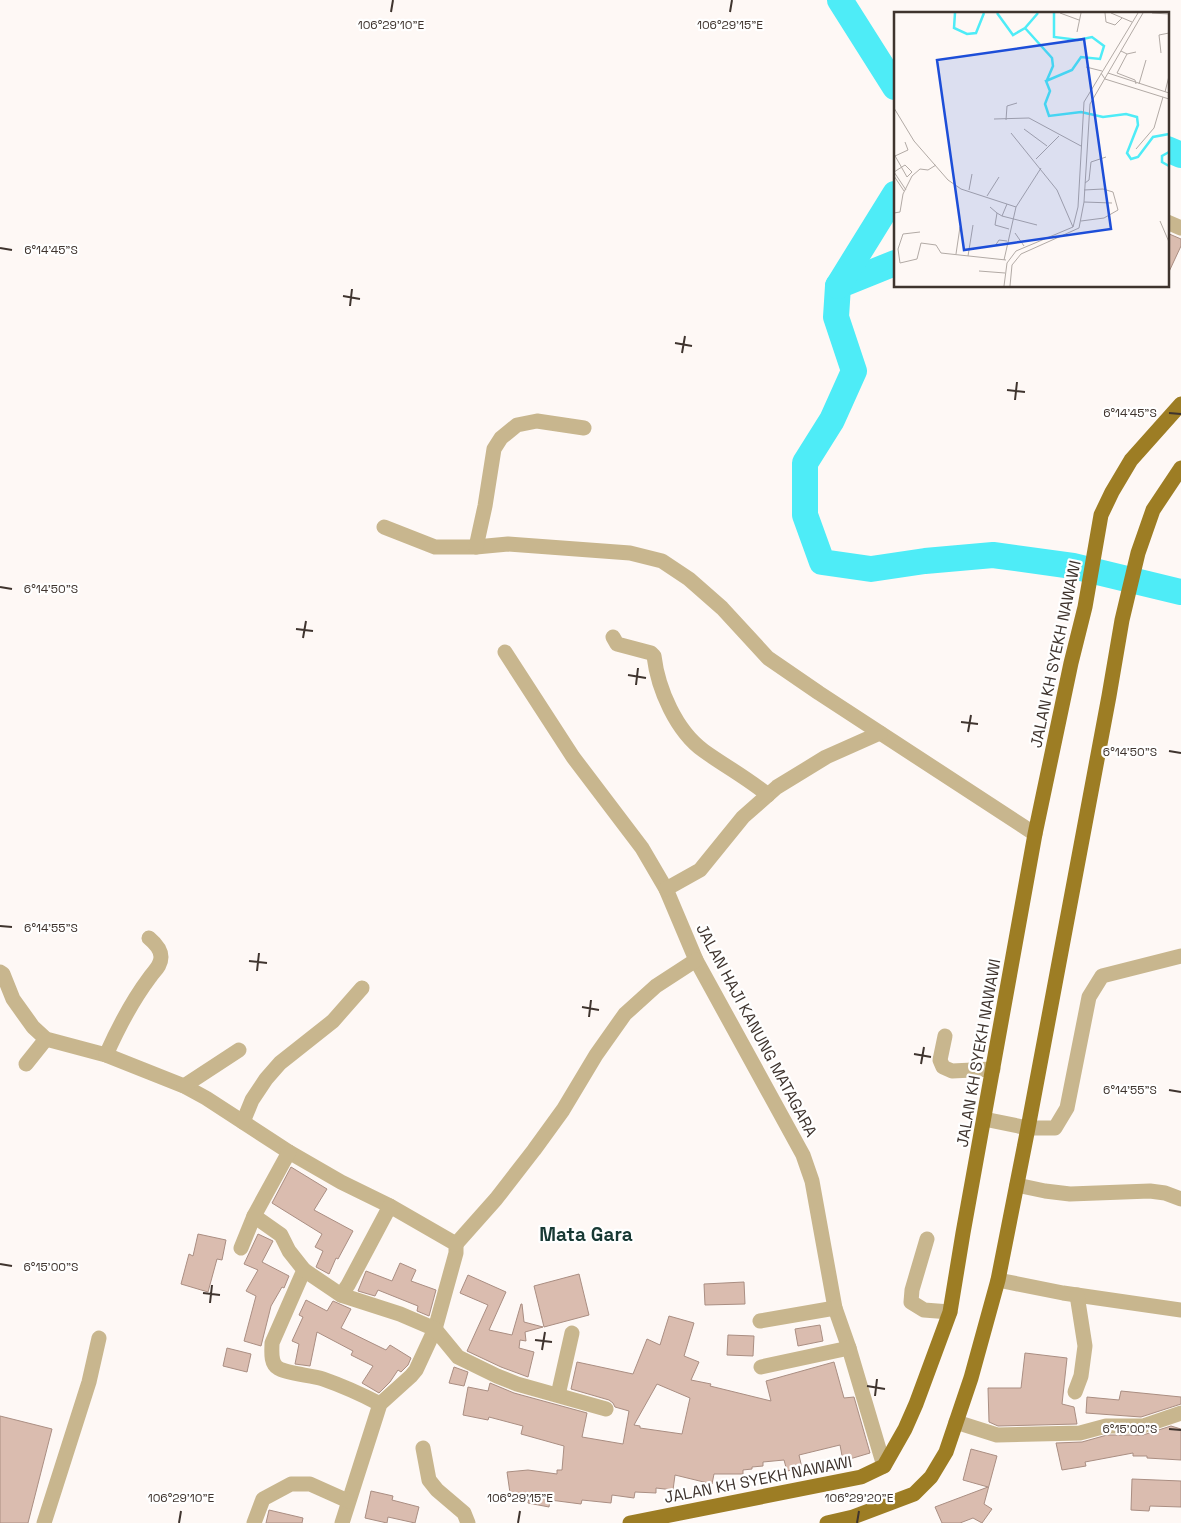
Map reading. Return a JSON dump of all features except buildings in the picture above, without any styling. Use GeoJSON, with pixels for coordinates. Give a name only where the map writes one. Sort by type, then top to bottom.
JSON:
{"type":"FeatureCollection","features":[{"type":"Feature","properties":{"kind":"main road","name":"JALAN KH SYEKH NAWAWI"},"geometry":{"type":"LineString","coordinates":[[630,1523],[861,1477],[884,1466],[905,1429],[950,1312],[1035,834],[1071,663],[1085,607],[1101,515],[1131,460],[1181,404]]}},
{"type":"Feature","properties":{"kind":"main road"},"geometry":{"type":"LineString","coordinates":[[827,1523],[853,1517],[914,1494],[931,1477],[946,1452],[971,1378],[998,1280],[1017,1185],[1108,706],[1122,620],[1138,553],[1153,510],[1181,468]]}},
{"type":"Feature","properties":{"kind":"street"},"geometry":{"type":"LineString","coordinates":[[1168,222],[1181,228]]}},
{"type":"Feature","properties":{"kind":"street"},"geometry":{"type":"LineString","coordinates":[[476,547],[486,506],[494,449],[501,438],[517,424],[537,421],[584,428]]}},
{"type":"Feature","properties":{"kind":"street"},"geometry":{"type":"LineString","coordinates":[[384,527],[434,547],[476,547],[508,544],[630,553],[662,561],[689,579],[722,608],[768,658],[1035,834]]}},
{"type":"Feature","properties":{"kind":"street"},"geometry":{"type":"LineString","coordinates":[[613,636],[617,644],[652,653],[663,694],[683,732],[702,750],[748,779],[768,795]]}},
{"type":"Feature","properties":{"kind":"street","name":"JALAN HAJI KANUNG MATAGARA"},"geometry":{"type":"LineString","coordinates":[[505,652],[573,757],[642,848],[666,889],[696,960],[803,1155],[812,1181],[835,1308],[849,1348],[884,1466]]}},
{"type":"Feature","properties":{"kind":"street"},"geometry":{"type":"LineString","coordinates":[[666,889],[700,870],[743,818],[777,787],[826,757],[880,733]]}},
{"type":"Feature","properties":{"kind":"street"},"geometry":{"type":"LineString","coordinates":[[106,1055],[126,1015],[149,977],[160,964],[161,956],[156,944],[150,938]]}},
{"type":"Feature","properties":{"kind":"street"},"geometry":{"type":"LineString","coordinates":[[984,1119],[1028,1128],[1055,1128],[1067,1108],[1089,997],[1102,976],[1181,956]]}},
{"type":"Feature","properties":{"kind":"street"},"geometry":{"type":"LineString","coordinates":[[342,1523],[380,1404],[411,1376],[435,1329],[456,1254],[456,1244],[496,1199],[534,1150],[563,1110],[596,1055],[626,1014],[656,986],[696,960]]}},
{"type":"Feature","properties":{"kind":"street"},"geometry":{"type":"LineString","coordinates":[[0,972],[3,974],[13,998],[33,1027],[46,1039],[106,1055],[184,1086],[289,1152],[456,1244]]}},
{"type":"Feature","properties":{"kind":"street"},"geometry":{"type":"LineString","coordinates":[[243,1122],[252,1100],[266,1079],[280,1063],[334,1021],[362,988]]}},
{"type":"Feature","properties":{"kind":"street"},"geometry":{"type":"LineString","coordinates":[[945,1036],[940,1060],[943,1068],[952,1071],[993,1069]]}},
{"type":"Feature","properties":{"kind":"street"},"geometry":{"type":"LineString","coordinates":[[26,1064],[46,1039]]}},
{"type":"Feature","properties":{"kind":"street"},"geometry":{"type":"LineString","coordinates":[[184,1086],[239,1050]]}},
{"type":"Feature","properties":{"kind":"street"},"geometry":{"type":"LineString","coordinates":[[241,1248],[254,1216],[289,1152]]}},
{"type":"Feature","properties":{"kind":"street"},"geometry":{"type":"LineString","coordinates":[[1017,1185],[1070,1194],[1150,1191],[1165,1193],[1181,1199]]}},
{"type":"Feature","properties":{"kind":"street"},"geometry":{"type":"LineString","coordinates":[[341,1295],[390,1206]]}},
{"type":"Feature","properties":{"kind":"street"},"geometry":{"type":"LineString","coordinates":[[254,1216],[281,1235],[289,1251],[304,1270],[341,1295],[400,1314],[435,1329],[458,1357],[468,1363],[517,1384],[606,1409]]}},
{"type":"Feature","properties":{"kind":"street"},"geometry":{"type":"LineString","coordinates":[[927,1239],[912,1290],[911,1302],[924,1310],[950,1312]]}},
{"type":"Feature","properties":{"kind":"street"},"geometry":{"type":"LineString","coordinates":[[304,1270],[272,1343],[274,1363],[280,1369],[323,1379],[354,1390],[380,1404]]}},
{"type":"Feature","properties":{"kind":"street"},"geometry":{"type":"LineString","coordinates":[[998,1280],[1077,1295],[1181,1310]]}},
{"type":"Feature","properties":{"kind":"street"},"geometry":{"type":"LineString","coordinates":[[1075,1392],[1081,1376],[1085,1346],[1077,1295]]}},
{"type":"Feature","properties":{"kind":"street"},"geometry":{"type":"LineString","coordinates":[[760,1321],[835,1308]]}},
{"type":"Feature","properties":{"kind":"street"},"geometry":{"type":"LineString","coordinates":[[558,1395],[572,1333]]}},
{"type":"Feature","properties":{"kind":"street"},"geometry":{"type":"LineString","coordinates":[[44,1523],[89,1382],[99,1338]]}},
{"type":"Feature","properties":{"kind":"street"},"geometry":{"type":"LineString","coordinates":[[760,1367],[849,1348]]}},
{"type":"Feature","properties":{"kind":"street"},"geometry":{"type":"LineString","coordinates":[[956,1422],[997,1435],[1041,1434],[1080,1432],[1106,1426],[1143,1426],[1181,1414]]}},
{"type":"Feature","properties":{"kind":"street"},"geometry":{"type":"LineString","coordinates":[[423,1448],[429,1480],[437,1490],[464,1513],[468,1523]]}},
{"type":"Feature","properties":{"kind":"street"},"geometry":{"type":"LineString","coordinates":[[254,1523],[263,1499],[291,1484],[310,1484],[348,1501]]}},
{"type":"Feature","properties":{"kind":"waterway"},"geometry":{"type":"LineString","coordinates":[[840,0],[894,85]]}},
{"type":"Feature","properties":{"kind":"waterway"},"geometry":{"type":"LineString","coordinates":[[1168,149],[1181,155]]}},
{"type":"Feature","properties":{"kind":"waterway"},"geometry":{"type":"LineString","coordinates":[[838,286],[894,196]]}},
{"type":"Feature","properties":{"kind":"waterway"},"geometry":{"type":"LineString","coordinates":[[894,263],[838,286],[836,317],[854,371],[832,420],[805,463],[805,515],[822,562],[871,569],[925,561],[993,555],[1073,566],[1181,592]]}},
{"type":"Feature","properties":{"kind":"district","name":"Mata Gara"},"geometry":{"type":"Point","coordinates":[586,1234]}}]}
